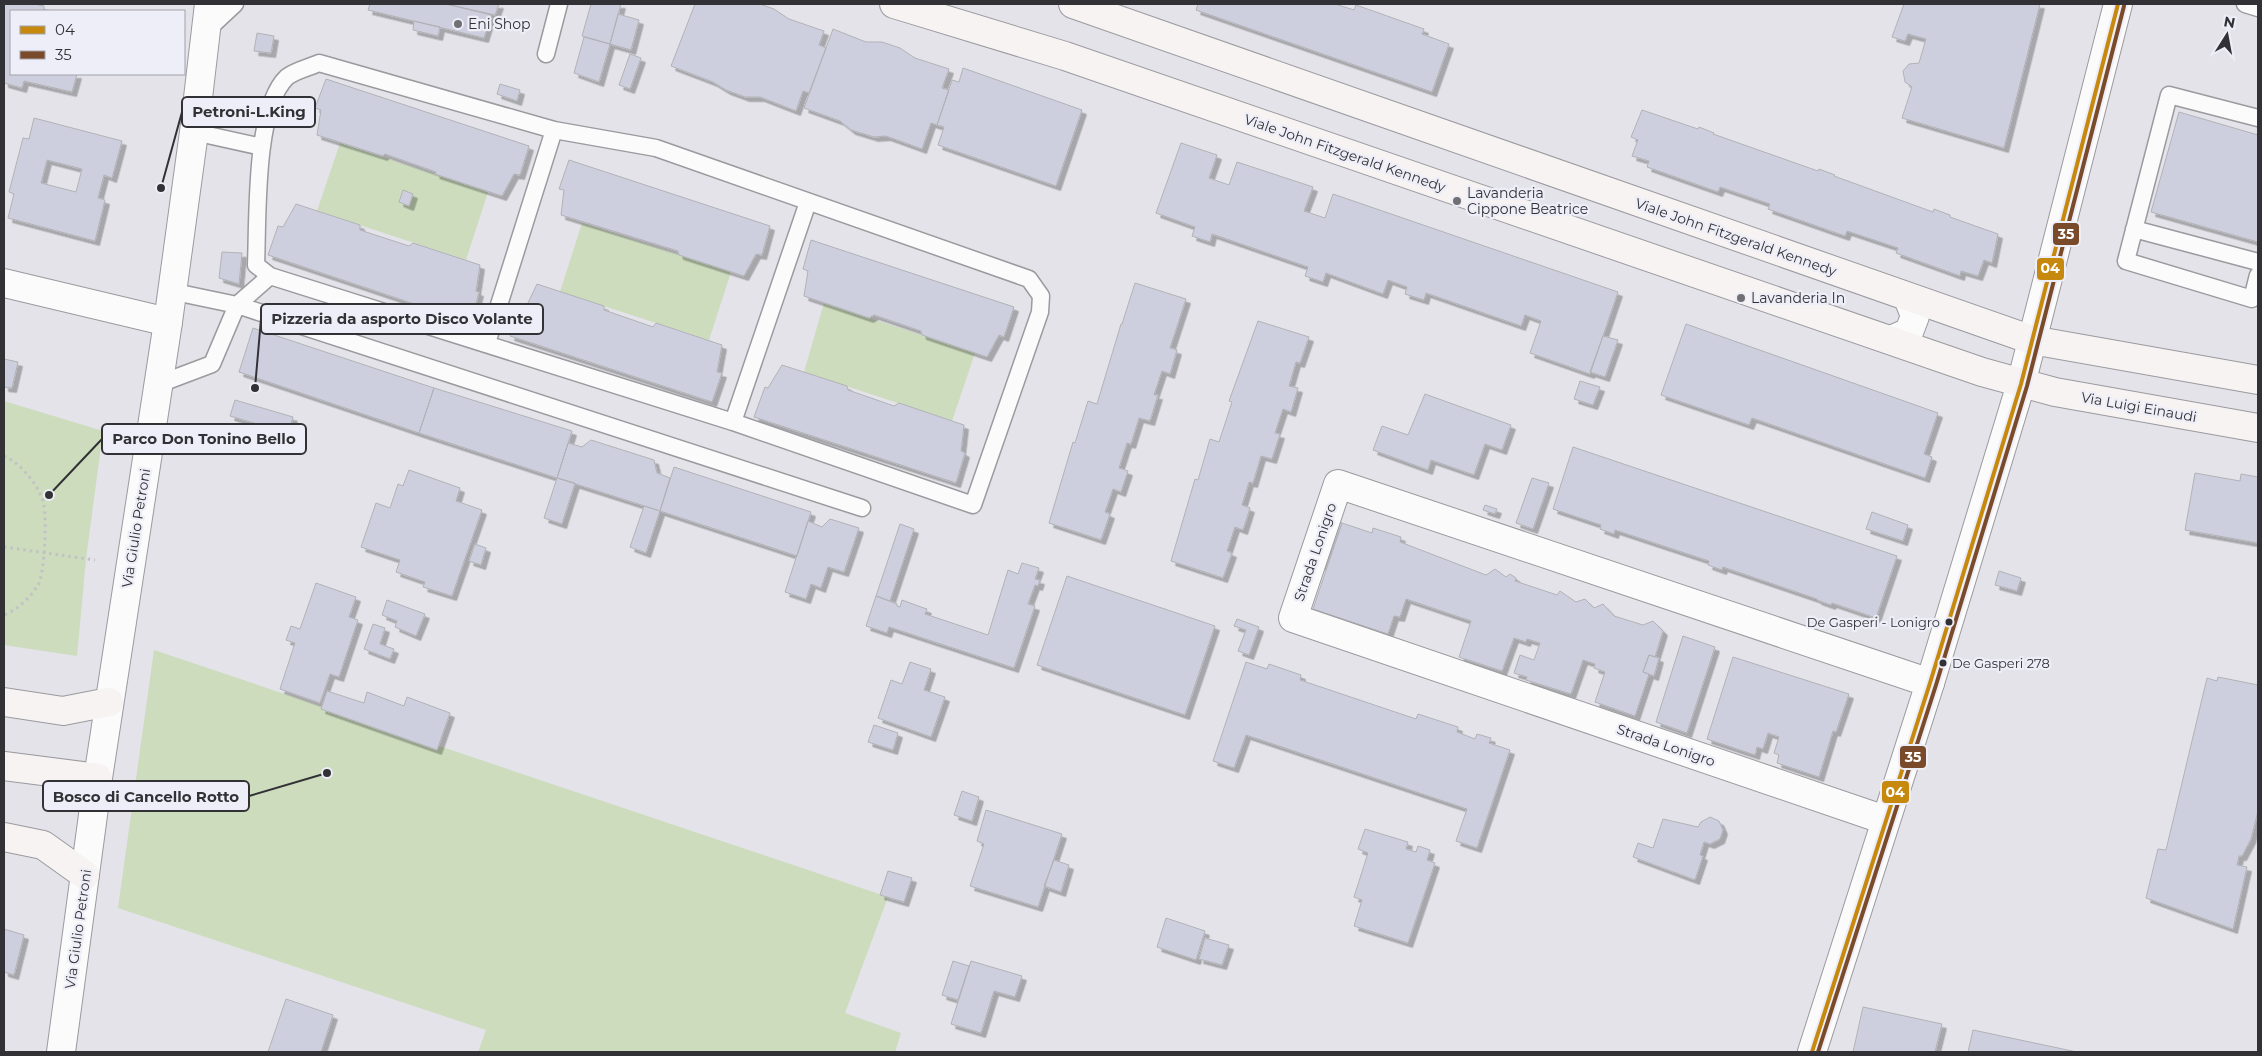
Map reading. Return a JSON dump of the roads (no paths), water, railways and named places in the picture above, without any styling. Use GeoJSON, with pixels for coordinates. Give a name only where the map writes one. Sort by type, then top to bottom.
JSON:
{"type":"FeatureCollection","features":[{"type":"Feature","properties":{"kind":"main road","name":"Viale John Fitzgerald Kennedy"},"geometry":{"type":"LineString","coordinates":[[894,4],[1065,56],[2021,384]]}},
{"type":"Feature","properties":{"kind":"main road","name":"Viale John Fitzgerald Kennedy"},"geometry":{"type":"LineString","coordinates":[[1086,6],[1908,298],[2032,340]]}},
{"type":"Feature","properties":{"kind":"main road"},"geometry":{"type":"LineString","coordinates":[[2032,340],[2258,380]]}},
{"type":"Feature","properties":{"kind":"main road","name":"Via Luigi Einaudi"},"geometry":{"type":"LineString","coordinates":[[2021,384],[2258,428]]}},
{"type":"Feature","properties":{"kind":"main road"},"geometry":{"type":"LineString","coordinates":[[4,702],[63,711],[109,702]]}},
{"type":"Feature","properties":{"kind":"main road"},"geometry":{"type":"LineString","coordinates":[[4,766],[98,778]]}},
{"type":"Feature","properties":{"kind":"main road"},"geometry":{"type":"LineString","coordinates":[[4,838],[43,844],[85,876]]}},
{"type":"Feature","properties":{"kind":"street","name":"Via Giulio Petroni"},"geometry":{"type":"LineString","coordinates":[[61,1052],[109,702],[168,322],[170,291],[194,132],[209,4]]}},
{"type":"Feature","properties":{"kind":"street"},"geometry":{"type":"LineString","coordinates":[[1812,1052],[1930,683],[2021,384],[2118,4]]}},
{"type":"Feature","properties":{"kind":"street"},"geometry":{"type":"LineString","coordinates":[[4,283],[168,322]]}},
{"type":"Feature","properties":{"kind":"street"},"geometry":{"type":"LineString","coordinates":[[1891,340],[1909,332],[1914,318],[1908,298]]}},
{"type":"Feature","properties":{"kind":"street","name":"Strada Lonigro"},"geometry":{"type":"LineString","coordinates":[[1885,820],[1292,618],[1338,484],[1930,683]]}},
{"type":"Feature","properties":{"kind":"lane"},"geometry":{"type":"LineString","coordinates":[[206,31],[235,4]]}},
{"type":"Feature","properties":{"kind":"lane"},"geometry":{"type":"LineString","coordinates":[[546,54],[559,4]]}},
{"type":"Feature","properties":{"kind":"lane"},"geometry":{"type":"LineString","coordinates":[[2245,4],[2258,8]]}},
{"type":"Feature","properties":{"kind":"lane"},"geometry":{"type":"LineString","coordinates":[[319,63],[554,130],[656,148],[1029,279],[1042,296],[1040,312],[973,505],[733,422],[270,276],[256,264],[262,147],[272,99],[288,76],[319,63]]}},
{"type":"Feature","properties":{"kind":"lane"},"geometry":{"type":"LineString","coordinates":[[2258,118],[2169,95],[2126,261],[2252,299],[2258,275]]}},
{"type":"Feature","properties":{"kind":"lane"},"geometry":{"type":"LineString","coordinates":[[487,343],[554,130]]}},
{"type":"Feature","properties":{"kind":"lane"},"geometry":{"type":"LineString","coordinates":[[194,132],[262,147]]}},
{"type":"Feature","properties":{"kind":"lane"},"geometry":{"type":"LineString","coordinates":[[733,422],[808,202]]}},
{"type":"Feature","properties":{"kind":"lane"},"geometry":{"type":"LineString","coordinates":[[2134,229],[2258,262]]}},
{"type":"Feature","properties":{"kind":"lane"},"geometry":{"type":"LineString","coordinates":[[159,384],[212,364],[237,305],[270,276]]}},
{"type":"Feature","properties":{"kind":"lane"},"geometry":{"type":"LineString","coordinates":[[170,291],[237,305],[862,508]]}},
{"type":"Feature","properties":{"kind":"place","name":"Eni Shop"},"geometry":{"type":"Point","coordinates":[458,24]}},
{"type":"Feature","properties":{"kind":"place","name":"Petroni-L.King"},"geometry":{"type":"Point","coordinates":[161,188]}},
{"type":"Feature","properties":{"kind":"place","name":"Lavanderia Cippone Beatrice"},"geometry":{"type":"Point","coordinates":[1457,201]}},
{"type":"Feature","properties":{"kind":"place","name":"Lavanderia In"},"geometry":{"type":"Point","coordinates":[1741,298]}},
{"type":"Feature","properties":{"kind":"place","name":"Pizzeria da asporto Disco Volante"},"geometry":{"type":"Point","coordinates":[255,388]}},
{"type":"Feature","properties":{"kind":"place","name":"Parco Don Tonino Bello"},"geometry":{"type":"Point","coordinates":[49,495]}},
{"type":"Feature","properties":{"kind":"place","name":"De Gasperi - Lonigro"},"geometry":{"type":"Point","coordinates":[1949,622]}},
{"type":"Feature","properties":{"kind":"place","name":"De Gasperi 278"},"geometry":{"type":"Point","coordinates":[1943,663]}},
{"type":"Feature","properties":{"kind":"place","name":"Bosco di Cancello Rotto"},"geometry":{"type":"Point","coordinates":[327,773]}}]}
